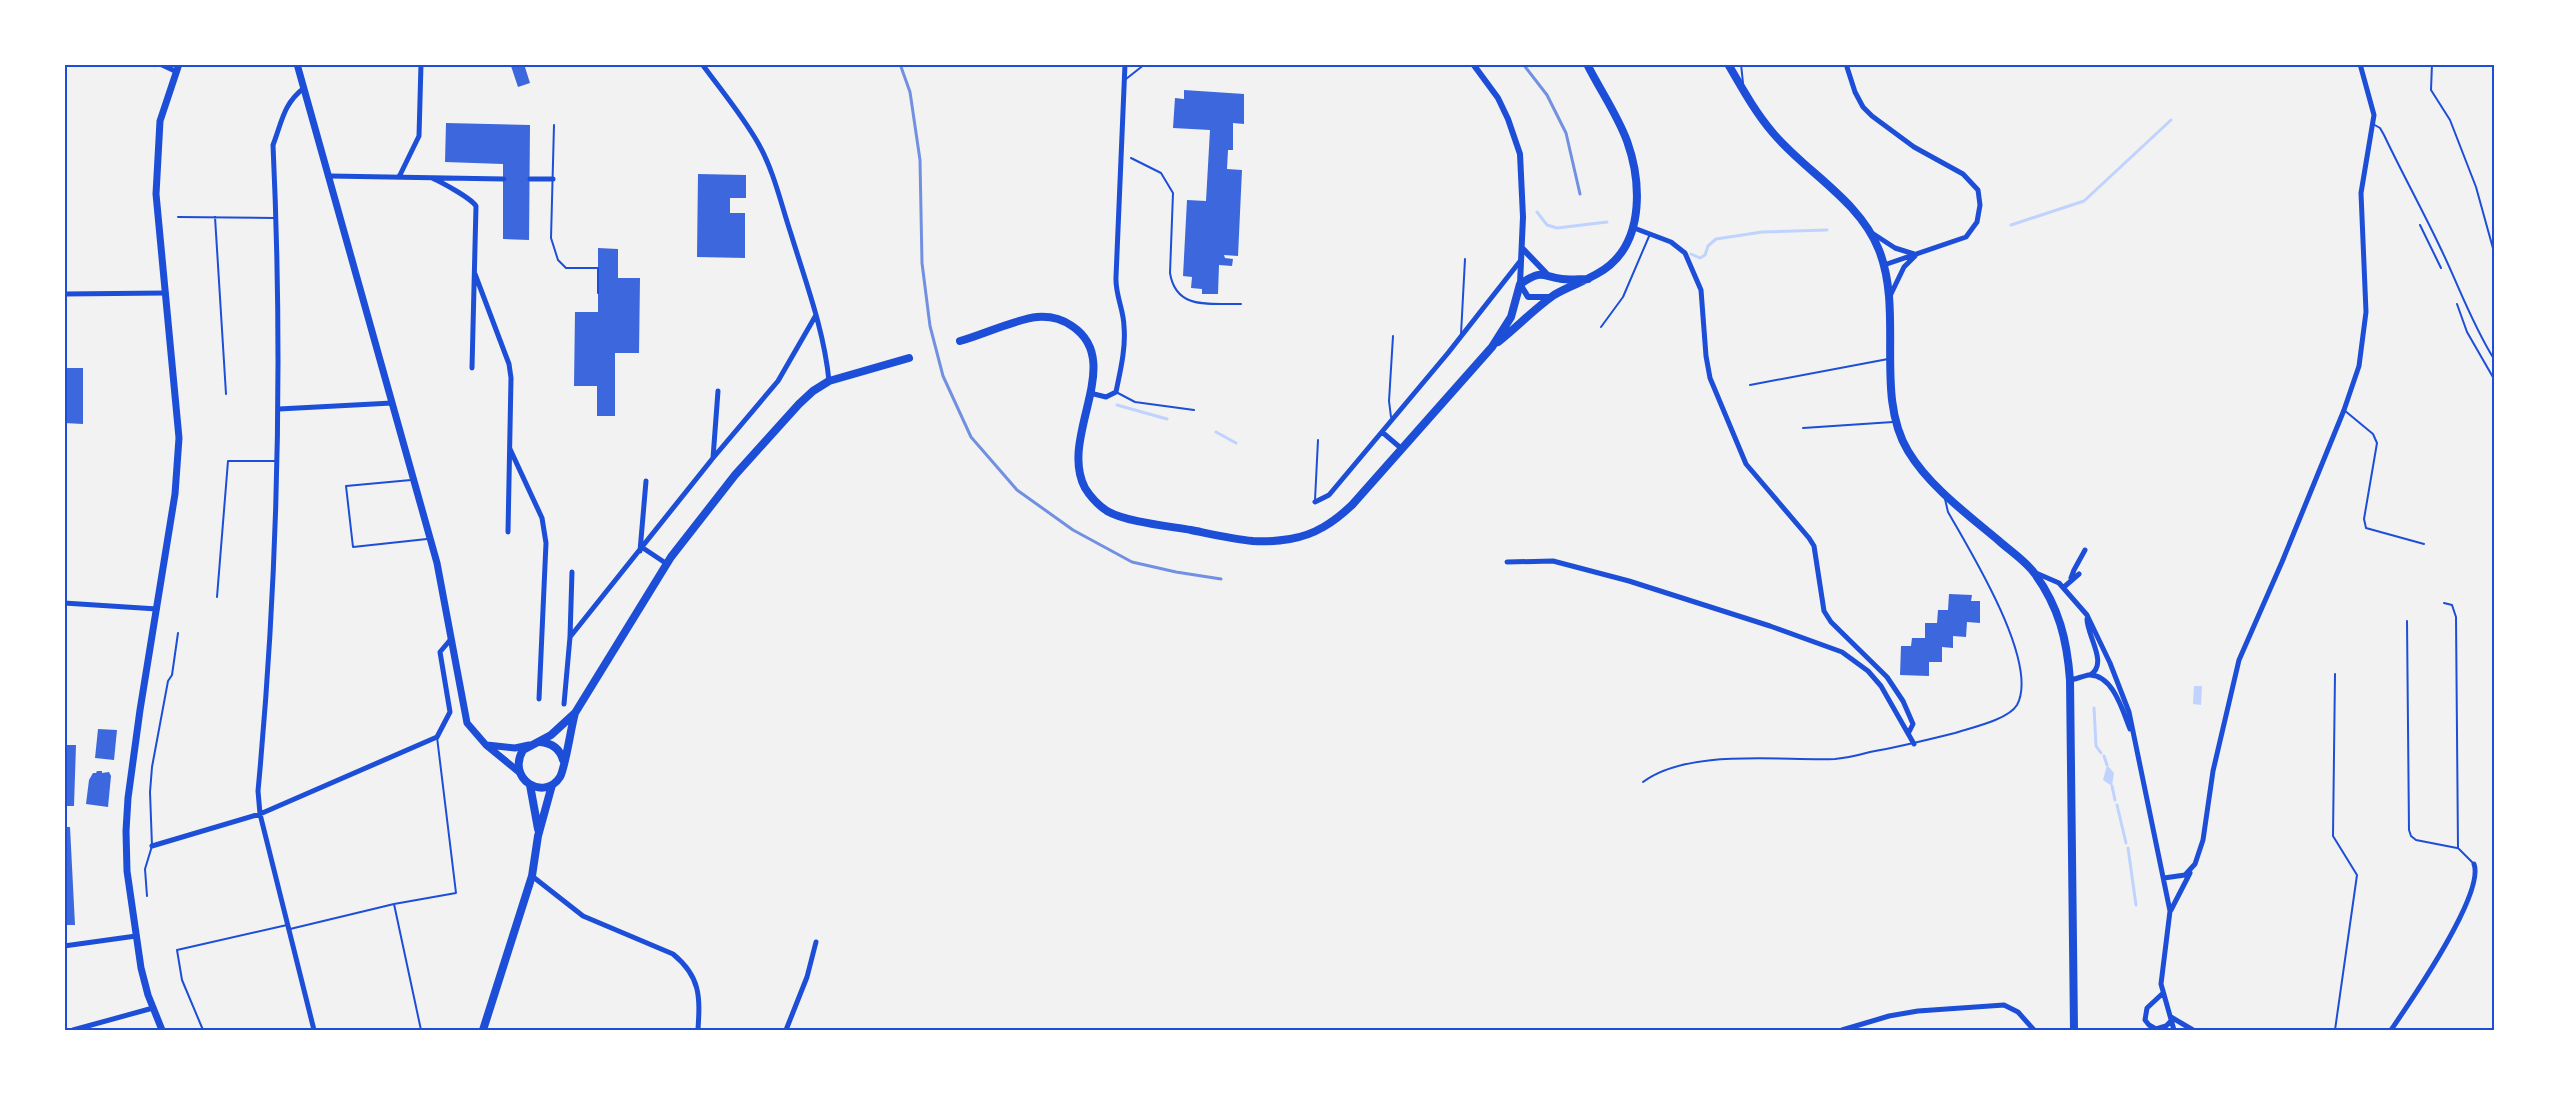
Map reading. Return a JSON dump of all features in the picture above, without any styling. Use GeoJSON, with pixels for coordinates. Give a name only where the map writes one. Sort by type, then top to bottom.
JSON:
{"type":"FeatureCollection","features":[{"type":"Feature","properties":{"kind":"main road"},"geometry":{"type":"LineString","coordinates":[[297,64],[430,539],[466,723],[486,745],[519,772],[530,785],[537,788],[552,785]]}},
{"type":"Feature","properties":{"kind":"main road"},"geometry":{"type":"LineString","coordinates":[[960,341],[1025,319],[1045,316],[1056,318],[1077,330],[1090,347],[1094,359],[1094,379],[1078,451],[1081,478],[1095,501],[1108,511],[1157,524],[1253,541],[1272,542],[1310,534],[1329,524],[1353,505],[1492,347],[1531,312],[1553,296],[1602,271],[1621,255],[1634,228],[1636,196],[1633,160],[1617,119],[1587,64]]}},
{"type":"Feature","properties":{"kind":"main road"},"geometry":{"type":"LineString","coordinates":[[1728,64],[1773,134],[1855,212],[1870,231],[1884,265],[1890,296],[1891,358],[1896,422],[1912,457],[1943,492],[2034,572],[2060,620],[2066,640],[2070,680],[2074,1030]]}},
{"type":"Feature","properties":{"kind":"main road"},"geometry":{"type":"LineString","coordinates":[[162,1030],[141,968],[136,936],[127,871],[128,798],[175,494],[179,438],[156,194],[160,120],[178,68]]}},
{"type":"Feature","properties":{"kind":"main road"},"geometry":{"type":"LineString","coordinates":[[1492,347],[1511,317],[1520,284],[1530,277],[1546,273],[1563,279],[1588,279]]}},
{"type":"Feature","properties":{"kind":"main road"},"geometry":{"type":"LineString","coordinates":[[486,745],[515,748],[529,745],[551,735],[575,713],[666,564],[735,475],[813,391],[829,381],[909,358]]}},
{"type":"Feature","properties":{"kind":"main road"},"geometry":{"type":"LineString","coordinates":[[483,1030],[532,876],[538,836],[552,785],[561,774],[575,713]]}},
{"type":"Feature","properties":{"kind":"main road"},"geometry":{"type":"LineString","coordinates":[[540,741],[547,742],[558,749],[563,761]]}},
{"type":"Feature","properties":{"kind":"main road"},"geometry":{"type":"LineString","coordinates":[[519,772],[519,757],[529,745]]}},
{"type":"Feature","properties":{"kind":"main road"},"geometry":{"type":"LineString","coordinates":[[530,785],[538,836]]}},
{"type":"Feature","properties":{"kind":"street"},"geometry":{"type":"LineString","coordinates":[[160,64],[178,68]]}},
{"type":"Feature","properties":{"kind":"street"},"geometry":{"type":"LineString","coordinates":[[702,64],[742,117],[763,152],[784,209],[816,315],[827,357],[829,381]]}},
{"type":"Feature","properties":{"kind":"street"},"geometry":{"type":"LineString","coordinates":[[1090,393],[1106,397],[1116,392],[1121,369],[1125,327],[1116,288],[1125,64]]}},
{"type":"Feature","properties":{"kind":"street"},"geometry":{"type":"LineString","coordinates":[[1473,64],[1498,98],[1517,146],[1522,174],[1520,284],[1528,297],[1553,296]]}},
{"type":"Feature","properties":{"kind":"street"},"geometry":{"type":"LineString","coordinates":[[1846,64],[1855,92],[1863,107],[1872,116],[1914,147],[1963,174],[1978,190],[1979,214],[1971,232],[1959,240],[1884,265]]}},
{"type":"Feature","properties":{"kind":"street"},"geometry":{"type":"LineString","coordinates":[[2170,911],[2191,871],[2203,840],[2213,771],[2239,660],[2344,410],[2359,366],[2366,312],[2361,193],[2365,159],[2373,124],[2373,106],[2360,64]]}},
{"type":"Feature","properties":{"kind":"street"},"geometry":{"type":"LineString","coordinates":[[399,177],[419,136],[422,67]]}},
{"type":"Feature","properties":{"kind":"street"},"geometry":{"type":"LineString","coordinates":[[304,88],[291,98],[284,110],[273,145],[279,409],[272,610],[258,791],[260,814],[314,1030]]}},
{"type":"Feature","properties":{"kind":"street"},"geometry":{"type":"LineString","coordinates":[[330,176],[504,179]]}},
{"type":"Feature","properties":{"kind":"street"},"geometry":{"type":"LineString","coordinates":[[432,178],[445,183],[451,190],[468,198],[476,206],[472,368]]}},
{"type":"Feature","properties":{"kind":"street"},"geometry":{"type":"LineString","coordinates":[[530,179],[553,179]]}},
{"type":"Feature","properties":{"kind":"street"},"geometry":{"type":"LineString","coordinates":[[1634,228],[1671,242],[1684,253],[1701,290],[1710,378],[1746,464],[1809,538],[1816,554],[1824,611],[1831,622],[1870,659],[1898,693],[1912,724],[1909,732]]}},
{"type":"Feature","properties":{"kind":"street"},"geometry":{"type":"LineString","coordinates":[[1870,231],[1895,248],[1916,254]]}},
{"type":"Feature","properties":{"kind":"street"},"geometry":{"type":"LineString","coordinates":[[1522,248],[1546,273]]}},
{"type":"Feature","properties":{"kind":"street"},"geometry":{"type":"LineString","coordinates":[[1890,296],[1904,267],[1916,254]]}},
{"type":"Feature","properties":{"kind":"street"},"geometry":{"type":"LineString","coordinates":[[1315,502],[1329,495],[1392,421],[1522,259]]}},
{"type":"Feature","properties":{"kind":"street"},"geometry":{"type":"LineString","coordinates":[[475,274],[509,363],[512,378],[508,532]]}},
{"type":"Feature","properties":{"kind":"street"},"geometry":{"type":"LineString","coordinates":[[64,294],[166,292]]}},
{"type":"Feature","properties":{"kind":"street"},"geometry":{"type":"LineString","coordinates":[[570,637],[713,458],[778,381],[816,315]]}},
{"type":"Feature","properties":{"kind":"street"},"geometry":{"type":"LineString","coordinates":[[713,458],[718,391]]}},
{"type":"Feature","properties":{"kind":"street"},"geometry":{"type":"LineString","coordinates":[[279,409],[392,403]]}},
{"type":"Feature","properties":{"kind":"street"},"geometry":{"type":"LineString","coordinates":[[1382,432],[1402,449]]}},
{"type":"Feature","properties":{"kind":"street"},"geometry":{"type":"LineString","coordinates":[[510,448],[542,518],[546,543],[539,699]]}},
{"type":"Feature","properties":{"kind":"street"},"geometry":{"type":"LineString","coordinates":[[641,551],[646,481]]}},
{"type":"Feature","properties":{"kind":"street"},"geometry":{"type":"LineString","coordinates":[[2071,579],[2085,550]]}},
{"type":"Feature","properties":{"kind":"street"},"geometry":{"type":"LineString","coordinates":[[641,551],[666,564]]}},
{"type":"Feature","properties":{"kind":"street"},"geometry":{"type":"LineString","coordinates":[[1507,562],[1553,561],[1629,581],[1770,626],[1842,652],[1868,671],[1893,704],[1914,744]]}},
{"type":"Feature","properties":{"kind":"street"},"geometry":{"type":"LineString","coordinates":[[564,704],[570,637],[572,572]]}},
{"type":"Feature","properties":{"kind":"street"},"geometry":{"type":"LineString","coordinates":[[2034,572],[2064,587],[2086,615],[2120,686],[2129,712],[2170,911],[2161,984],[2174,1030]]}},
{"type":"Feature","properties":{"kind":"street"},"geometry":{"type":"LineString","coordinates":[[2064,587],[2079,574]]}},
{"type":"Feature","properties":{"kind":"street"},"geometry":{"type":"LineString","coordinates":[[64,603],[157,609]]}},
{"type":"Feature","properties":{"kind":"street"},"geometry":{"type":"LineString","coordinates":[[2070,680],[2091,675],[2097,669],[2098,658],[2087,630],[2086,615]]}},
{"type":"Feature","properties":{"kind":"street"},"geometry":{"type":"LineString","coordinates":[[152,846],[260,814],[436,737],[450,712],[440,652],[451,639]]}},
{"type":"Feature","properties":{"kind":"street"},"geometry":{"type":"LineString","coordinates":[[2091,675],[2110,686],[2135,742]]}},
{"type":"Feature","properties":{"kind":"street"},"geometry":{"type":"LineString","coordinates":[[2391,1030],[2454,932],[2475,875],[2474,864]]}},
{"type":"Feature","properties":{"kind":"street"},"geometry":{"type":"LineString","coordinates":[[2164,878],[2185,875],[2191,871]]}},
{"type":"Feature","properties":{"kind":"street"},"geometry":{"type":"LineString","coordinates":[[532,876],[583,916],[673,954],[683,962],[690,970],[699,995],[698,1030]]}},
{"type":"Feature","properties":{"kind":"street"},"geometry":{"type":"LineString","coordinates":[[64,946],[136,936]]}},
{"type":"Feature","properties":{"kind":"street"},"geometry":{"type":"LineString","coordinates":[[786,1030],[807,977],[816,942]]}},
{"type":"Feature","properties":{"kind":"street"},"geometry":{"type":"LineString","coordinates":[[2162,994],[2147,1008],[2145,1020],[2148,1025],[2156,1029],[2166,1026],[2171,1019]]}},
{"type":"Feature","properties":{"kind":"street"},"geometry":{"type":"LineString","coordinates":[[1842,1030],[1889,1016],[1918,1011],[2004,1005],[2018,1012],[2034,1030]]}},
{"type":"Feature","properties":{"kind":"street"},"geometry":{"type":"LineString","coordinates":[[73,1030],[153,1008]]}},
{"type":"Feature","properties":{"kind":"street"},"geometry":{"type":"LineString","coordinates":[[2171,1019],[2193,1030]]}},
{"type":"Feature","properties":{"kind":"lane"},"geometry":{"type":"LineString","coordinates":[[1124,81],[1145,64]]}},
{"type":"Feature","properties":{"kind":"lane"},"geometry":{"type":"LineString","coordinates":[[1741,64],[1744,91]]}},
{"type":"Feature","properties":{"kind":"lane"},"geometry":{"type":"LineString","coordinates":[[2432,64],[2431,90],[2450,120],[2476,187],[2494,252]]}},
{"type":"Feature","properties":{"kind":"lane"},"geometry":{"type":"LineString","coordinates":[[2373,124],[2380,128],[2411,186],[2442,250],[2467,311],[2494,359]]}},
{"type":"Feature","properties":{"kind":"lane"},"geometry":{"type":"LineString","coordinates":[[554,125],[551,238],[558,260],[566,268],[598,268],[598,293]]}},
{"type":"Feature","properties":{"kind":"lane"},"geometry":{"type":"LineString","coordinates":[[1131,158],[1161,174],[1173,193],[1170,273],[1177,294],[1192,302],[1241,304]]}},
{"type":"Feature","properties":{"kind":"lane"},"geometry":{"type":"LineString","coordinates":[[178,217],[275,218]]}},
{"type":"Feature","properties":{"kind":"lane"},"geometry":{"type":"LineString","coordinates":[[214,217],[226,394]]}},
{"type":"Feature","properties":{"kind":"lane"},"geometry":{"type":"LineString","coordinates":[[1601,327],[1623,297],[1650,234]]}},
{"type":"Feature","properties":{"kind":"lane"},"geometry":{"type":"LineString","coordinates":[[1461,335],[1465,259]]}},
{"type":"Feature","properties":{"kind":"lane"},"geometry":{"type":"LineString","coordinates":[[1392,421],[1389,401],[1393,336]]}},
{"type":"Feature","properties":{"kind":"lane"},"geometry":{"type":"LineString","coordinates":[[1750,385],[1891,358]]}},
{"type":"Feature","properties":{"kind":"lane"},"geometry":{"type":"LineString","coordinates":[[1116,392],[1136,402],[1194,410]]}},
{"type":"Feature","properties":{"kind":"lane"},"geometry":{"type":"LineString","coordinates":[[2344,410],[2373,435],[2377,443],[2364,519],[2366,528],[2424,544]]}},
{"type":"Feature","properties":{"kind":"lane"},"geometry":{"type":"LineString","coordinates":[[1803,428],[1896,422]]}},
{"type":"Feature","properties":{"kind":"lane"},"geometry":{"type":"LineString","coordinates":[[1315,502],[1318,440]]}},
{"type":"Feature","properties":{"kind":"lane"},"geometry":{"type":"LineString","coordinates":[[217,597],[228,461],[276,461]]}},
{"type":"Feature","properties":{"kind":"lane"},"geometry":{"type":"LineString","coordinates":[[414,480],[346,486],[353,547],[430,539]]}},
{"type":"Feature","properties":{"kind":"lane"},"geometry":{"type":"LineString","coordinates":[[1643,782],[1658,771],[1693,763],[1763,758],[1837,759],[1914,744],[1983,725],[2007,714],[2016,706],[2020,687],[2020,667],[1996,597],[1948,512],[1943,492]]}},
{"type":"Feature","properties":{"kind":"lane"},"geometry":{"type":"LineString","coordinates":[[2444,603],[2449,603],[2455,609],[2458,848]]}},
{"type":"Feature","properties":{"kind":"lane"},"geometry":{"type":"LineString","coordinates":[[2408,621],[2409,830],[2416,840],[2458,848],[2474,864]]}},
{"type":"Feature","properties":{"kind":"lane"},"geometry":{"type":"LineString","coordinates":[[147,896],[145,869],[152,846],[150,792],[152,767],[168,681],[172,675],[178,633]]}},
{"type":"Feature","properties":{"kind":"lane"},"geometry":{"type":"LineString","coordinates":[[2335,1030],[2357,875],[2333,836],[2336,674]]}},
{"type":"Feature","properties":{"kind":"lane"},"geometry":{"type":"LineString","coordinates":[[203,1030],[182,980],[177,950],[456,893],[436,737]]}},
{"type":"Feature","properties":{"kind":"lane"},"geometry":{"type":"LineString","coordinates":[[394,904],[421,1030]]}},
{"type":"Feature","properties":{"kind":"path"},"geometry":{"type":"LineString","coordinates":[[2418,219],[2446,277]]}},
{"type":"Feature","properties":{"kind":"path"},"geometry":{"type":"LineString","coordinates":[[2454,296],[2467,332],[2494,379]]}},
{"type":"Feature","properties":{"kind":"water"},"geometry":{"type":"Polygon","coordinates":[[[2194,686],[2202,686],[2201,705],[2193,704],[2194,686]]]}},
{"type":"Feature","properties":{"kind":"water"},"geometry":{"type":"Polygon","coordinates":[[[2107,765],[2114,773],[2112,786],[2103,780],[2107,765]]]}},
{"type":"Feature","properties":{"kind":"building"},"geometry":{"type":"Polygon","coordinates":[[[524,64],[530,83],[518,87],[511,66],[524,64]]]}},
{"type":"Feature","properties":{"kind":"building"},"geometry":{"type":"Polygon","coordinates":[[[1184,90],[1244,94],[1244,124],[1233,123],[1233,150],[1228,150],[1227,169],[1242,170],[1238,256],[1224,255],[1225,258],[1233,259],[1232,266],[1219,265],[1218,294],[1202,294],[1202,289],[1191,288],[1192,277],[1183,276],[1187,200],[1206,201],[1210,130],[1173,128],[1175,98],[1184,99],[1184,90]]]}},
{"type":"Feature","properties":{"kind":"building"},"geometry":{"type":"Polygon","coordinates":[[[446,123],[530,125],[529,240],[503,239],[503,164],[445,162],[446,123]]]}},
{"type":"Feature","properties":{"kind":"building"},"geometry":{"type":"Polygon","coordinates":[[[698,174],[746,175],[746,198],[730,198],[730,213],[745,213],[745,258],[697,257],[698,174]]]}},
{"type":"Feature","properties":{"kind":"building"},"geometry":{"type":"Polygon","coordinates":[[[598,248],[618,249],[618,278],[640,278],[639,353],[615,353],[615,416],[597,416],[597,386],[574,386],[575,312],[598,312],[598,248]]]}},
{"type":"Feature","properties":{"kind":"building"},"geometry":{"type":"Polygon","coordinates":[[[64,368],[83,368],[83,424],[64,423],[64,368]]]}},
{"type":"Feature","properties":{"kind":"building"},"geometry":{"type":"Polygon","coordinates":[[[1949,594],[1972,595],[1971,601],[1980,601],[1980,623],[1967,622],[1966,637],[1953,636],[1953,648],[1942,647],[1942,662],[1929,662],[1929,676],[1900,675],[1901,646],[1911,646],[1912,638],[1925,638],[1925,623],[1937,623],[1938,610],[1948,610],[1949,594]]]}},
{"type":"Feature","properties":{"kind":"building"},"geometry":{"type":"Polygon","coordinates":[[[98,729],[117,730],[114,760],[95,758],[98,729]]]}},
{"type":"Feature","properties":{"kind":"building"},"geometry":{"type":"Polygon","coordinates":[[[64,745],[76,745],[74,806],[64,806],[64,745]]]}},
{"type":"Feature","properties":{"kind":"building"},"geometry":{"type":"Polygon","coordinates":[[[97,771],[109,772],[111,776],[108,807],[86,804],[89,780],[97,771]]]}},
{"type":"Feature","properties":{"kind":"building"},"geometry":{"type":"Polygon","coordinates":[[[64,827],[70,827],[75,925],[64,925],[64,827]]]}},
{"type":"Feature","properties":{"kind":"waterway"},"geometry":{"type":"LineString","coordinates":[[147,64],[155,66]]}},
{"type":"Feature","properties":{"kind":"waterway"},"geometry":{"type":"LineString","coordinates":[[2011,225],[2084,201],[2171,120]]}},
{"type":"Feature","properties":{"kind":"waterway"},"geometry":{"type":"LineString","coordinates":[[1537,212],[1547,225],[1557,228],[1607,222]]}},
{"type":"Feature","properties":{"kind":"waterway"},"geometry":{"type":"LineString","coordinates":[[1691,254],[1700,258],[1705,255],[1708,246],[1716,239],[1762,232],[1827,230]]}},
{"type":"Feature","properties":{"kind":"waterway"},"geometry":{"type":"LineString","coordinates":[[1117,405],[1167,419]]}},
{"type":"Feature","properties":{"kind":"waterway"},"geometry":{"type":"LineString","coordinates":[[1216,432],[1236,443]]}},
{"type":"Feature","properties":{"kind":"waterway"},"geometry":{"type":"LineString","coordinates":[[2094,708],[2096,746],[2101,753]]}},
{"type":"Feature","properties":{"kind":"waterway"},"geometry":{"type":"LineString","coordinates":[[2104,756],[2107,765]]}},
{"type":"Feature","properties":{"kind":"waterway"},"geometry":{"type":"LineString","coordinates":[[2112,786],[2115,800]]}},
{"type":"Feature","properties":{"kind":"waterway"},"geometry":{"type":"LineString","coordinates":[[2117,805],[2126,843]]}},
{"type":"Feature","properties":{"kind":"waterway"},"geometry":{"type":"LineString","coordinates":[[2128,848],[2136,905]]}},
{"type":"Feature","properties":{"kind":"railway"},"geometry":{"type":"LineString","coordinates":[[900,64],[910,92],[920,160],[922,263],[930,326],[943,376],[971,437],[1017,490],[1073,530],[1132,562],[1221,579]]}},
{"type":"Feature","properties":{"kind":"railway"},"geometry":{"type":"LineString","coordinates":[[1523,64],[1547,95],[1566,133],[1580,194]]}}]}
